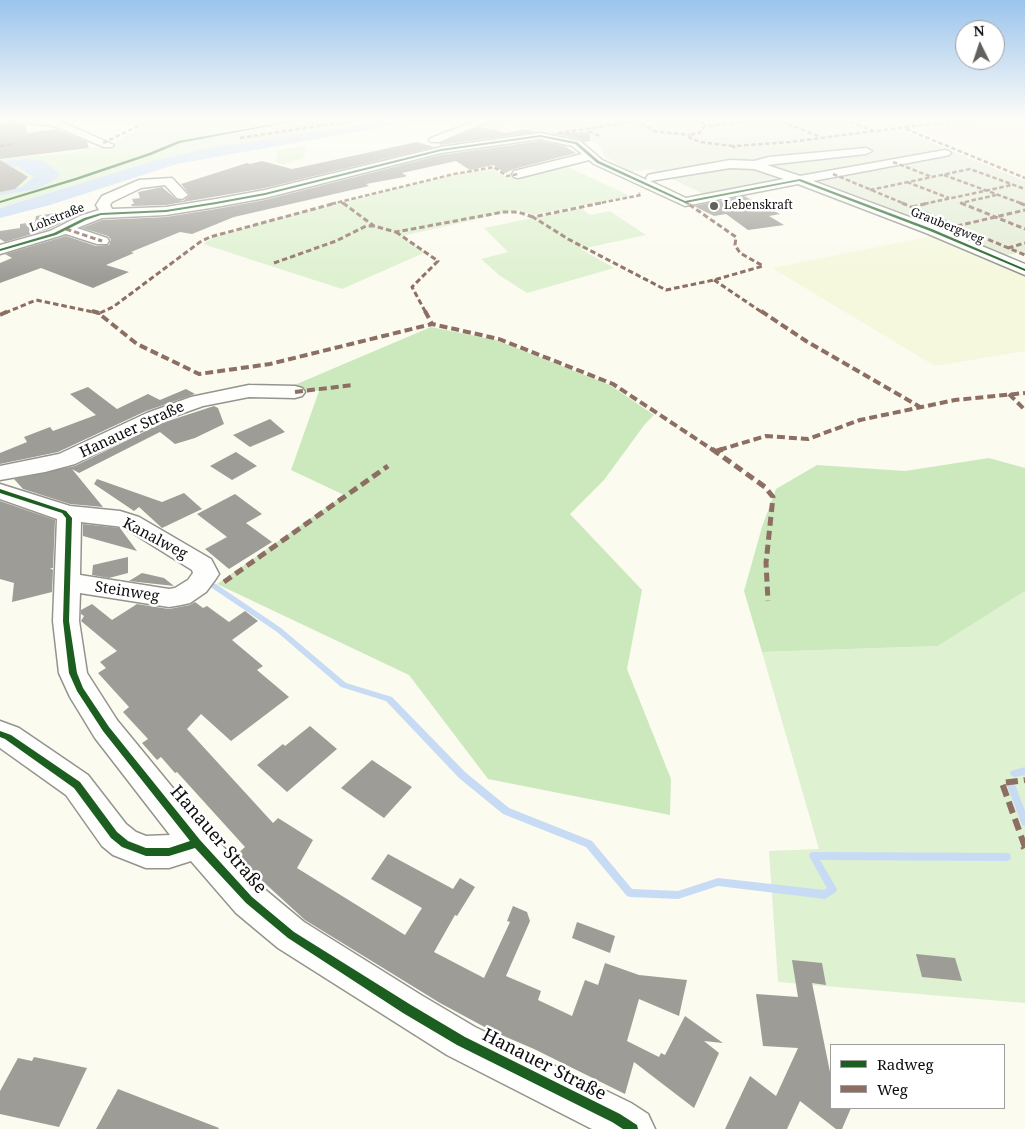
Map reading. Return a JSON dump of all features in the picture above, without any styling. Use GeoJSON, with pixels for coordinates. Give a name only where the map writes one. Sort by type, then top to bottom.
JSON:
{"type":"FeatureCollection","features":[{"type":"Feature","properties":{"kind":"street","name":"Lohstraße"},"geometry":{"type":"LineString","coordinates":[[0,250],[66,229],[85,219],[107,213],[166,212],[265,194],[353,172]]}},
{"type":"Feature","properties":{"kind":"street"},"geometry":{"type":"LineString","coordinates":[[518,174],[527,172]]}},
{"type":"Feature","properties":{"kind":"street","name":"Lohstraße"},"geometry":{"type":"LineString","coordinates":[[622,172],[685,202],[799,180]]}},
{"type":"Feature","properties":{"kind":"street"},"geometry":{"type":"LineString","coordinates":[[652,178],[687,172]]}},
{"type":"Feature","properties":{"kind":"street","name":"Graubergweg"},"geometry":{"type":"LineString","coordinates":[[775,172],[931,230],[1025,270]]}},
{"type":"Feature","properties":{"kind":"street"},"geometry":{"type":"LineString","coordinates":[[799,180],[842,172]]}},
{"type":"Feature","properties":{"kind":"street"},"geometry":{"type":"LineString","coordinates":[[107,213],[103,205],[107,199],[139,184],[168,181],[182,195]]}},
{"type":"Feature","properties":{"kind":"street"},"geometry":{"type":"LineString","coordinates":[[66,229],[102,241]]}},
{"type":"Feature","properties":{"kind":"street","name":"Hanauer Straße"},"geometry":{"type":"LineString","coordinates":[[0,473],[67,459],[154,417],[198,401],[249,391],[295,392]]}},
{"type":"Feature","properties":{"kind":"street"},"geometry":{"type":"LineString","coordinates":[[0,491],[66,513]]}},
{"type":"Feature","properties":{"kind":"street","name":"Hanauer Straße"},"geometry":{"type":"LineString","coordinates":[[66,513],[70,522],[66,622],[73,673],[80,689],[106,729],[196,843],[231,882],[267,917],[347,973],[462,1041],[616,1118],[633,1129]]}},
{"type":"Feature","properties":{"kind":"street","name":"Kanalweg"},"geometry":{"type":"LineString","coordinates":[[66,513],[131,522],[202,565],[206,574]]}},
{"type":"Feature","properties":{"kind":"street","name":"Steinweg"},"geometry":{"type":"LineString","coordinates":[[68,582],[169,598],[181,596],[197,586],[206,574]]}},
{"type":"Feature","properties":{"kind":"street"},"geometry":{"type":"LineString","coordinates":[[0,734],[8,737],[73,781],[114,835],[125,844],[146,852],[169,852],[196,843]]}},
{"type":"Feature","properties":{"kind":"green space"},"geometry":{"type":"Polygon","coordinates":[[[0,172],[118,172],[0,208],[0,172]]]}},
{"type":"Feature","properties":{"kind":"green space"},"geometry":{"type":"Polygon","coordinates":[[[470,172],[498,172],[506,177],[532,172],[578,172],[630,196],[533,215],[518,210],[402,236],[426,252],[342,289],[203,244],[212,238],[269,220],[455,174],[470,172]]]}},
{"type":"Feature","properties":{"kind":"green space"},"geometry":{"type":"Polygon","coordinates":[[[657,172],[1002,172],[1025,181],[1025,252],[1000,256],[907,218],[911,216],[811,178],[708,196],[657,172]]]}},
{"type":"Feature","properties":{"kind":"green space"},"geometry":{"type":"Polygon","coordinates":[[[1012,172],[1025,172],[1025,177],[1012,172]]]}},
{"type":"Feature","properties":{"kind":"green space"},"geometry":{"type":"Polygon","coordinates":[[[581,208],[590,215],[610,211],[646,235],[581,249],[614,268],[527,293],[499,275],[481,259],[508,252],[484,228],[581,208]]]}},
{"type":"Feature","properties":{"kind":"green space"},"geometry":{"type":"Polygon","coordinates":[[[935,235],[1025,274],[1025,351],[935,366],[772,268],[935,235]]]}},
{"type":"Feature","properties":{"kind":"green space"},"geometry":{"type":"Polygon","coordinates":[[[431,327],[496,340],[610,385],[654,415],[645,424],[604,480],[570,514],[642,590],[627,669],[671,779],[670,815],[488,779],[409,675],[217,584],[344,495],[291,470],[319,391],[285,389],[431,327]]]}},
{"type":"Feature","properties":{"kind":"green space"},"geometry":{"type":"Polygon","coordinates":[[[989,458],[1025,468],[1025,591],[938,646],[762,652],[744,591],[762,527],[776,489],[817,465],[905,471],[989,458]]]}},
{"type":"Feature","properties":{"kind":"green space"},"geometry":{"type":"Polygon","coordinates":[[[1025,591],[1025,1003],[778,982],[769,851],[819,849],[762,652],[938,646],[1025,591]]]}},
{"type":"Feature","properties":{"kind":"water"},"geometry":{"type":"Polygon","coordinates":[[[26,172],[57,172],[60,174],[56,179],[37,189],[0,195],[0,192],[22,187],[34,177],[26,172]]]}},
{"type":"Feature","properties":{"kind":"water"},"geometry":{"type":"Polygon","coordinates":[[[118,172],[153,172],[50,205],[0,218],[0,208],[118,172]]]}},
{"type":"Feature","properties":{"kind":"building"},"geometry":{"type":"Polygon","coordinates":[[[0,172],[19,172],[28,177],[15,189],[0,192],[0,172]]]}},
{"type":"Feature","properties":{"kind":"building"},"geometry":{"type":"Polygon","coordinates":[[[220,172],[332,172],[265,188],[166,205],[132,206],[131,204],[134,204],[132,199],[140,198],[138,192],[162,187],[176,199],[183,201],[190,195],[181,184],[220,172]]]}},
{"type":"Feature","properties":{"kind":"building"},"geometry":{"type":"Polygon","coordinates":[[[376,172],[408,172],[402,173],[407,176],[404,177],[366,184],[369,186],[234,217],[192,234],[180,232],[131,252],[134,253],[106,265],[129,272],[93,288],[41,268],[0,283],[0,263],[12,258],[5,254],[66,236],[96,246],[109,245],[111,240],[108,236],[82,228],[102,220],[166,217],[265,200],[376,172]]]}},
{"type":"Feature","properties":{"kind":"building"},"geometry":{"type":"Polygon","coordinates":[[[744,196],[780,214],[769,216],[784,225],[748,230],[726,214],[714,216],[694,206],[744,196]]]}},
{"type":"Feature","properties":{"kind":"building"},"geometry":{"type":"Polygon","coordinates":[[[62,212],[85,212],[49,229],[5,242],[0,239],[0,231],[20,228],[20,224],[35,222],[36,216],[62,212]]]}},
{"type":"Feature","properties":{"kind":"building"},"geometry":{"type":"Polygon","coordinates":[[[88,387],[117,409],[148,394],[160,400],[186,389],[195,394],[146,411],[58,452],[0,464],[0,453],[27,442],[24,437],[50,427],[53,431],[96,415],[70,394],[88,387]]]}},
{"type":"Feature","properties":{"kind":"building"},"geometry":{"type":"Polygon","coordinates":[[[214,406],[218,408],[224,424],[195,438],[175,444],[160,432],[79,473],[72,469],[103,507],[70,504],[23,489],[14,479],[75,466],[162,423],[214,406]]]}},
{"type":"Feature","properties":{"kind":"building"},"geometry":{"type":"Polygon","coordinates":[[[270,419],[285,432],[250,447],[233,435],[270,419]]]}},
{"type":"Feature","properties":{"kind":"building"},"geometry":{"type":"Polygon","coordinates":[[[236,452],[257,466],[232,480],[210,466],[236,452]]]}},
{"type":"Feature","properties":{"kind":"building"},"geometry":{"type":"Polygon","coordinates":[[[97,479],[162,502],[184,493],[202,509],[162,528],[139,507],[134,511],[94,484],[97,479]]]}},
{"type":"Feature","properties":{"kind":"building"},"geometry":{"type":"Polygon","coordinates":[[[235,494],[262,514],[246,523],[272,542],[229,569],[205,549],[227,537],[197,514],[235,494]]]}},
{"type":"Feature","properties":{"kind":"building"},"geometry":{"type":"Polygon","coordinates":[[[0,501],[55,520],[53,568],[50,568],[53,570],[52,592],[12,602],[14,583],[0,579],[0,501]]]}},
{"type":"Feature","properties":{"kind":"building"},"geometry":{"type":"Polygon","coordinates":[[[83,524],[120,528],[137,551],[83,536],[83,524]]]}},
{"type":"Feature","properties":{"kind":"building"},"geometry":{"type":"Polygon","coordinates":[[[128,557],[128,573],[109,578],[92,575],[93,565],[128,557]]]}},
{"type":"Feature","properties":{"kind":"building"},"geometry":{"type":"Polygon","coordinates":[[[142,573],[164,578],[174,586],[129,581],[142,573]]]}},
{"type":"Feature","properties":{"kind":"building"},"geometry":{"type":"Polygon","coordinates":[[[195,602],[203,608],[207,606],[229,622],[245,611],[258,621],[232,640],[263,666],[257,670],[289,697],[231,741],[201,714],[187,729],[273,823],[278,818],[313,840],[297,868],[405,935],[422,908],[371,879],[388,854],[453,889],[460,878],[475,887],[457,916],[455,915],[434,952],[484,978],[510,922],[507,921],[513,906],[527,912],[530,921],[506,976],[541,991],[538,1000],[572,1016],[585,980],[598,985],[605,963],[639,975],[687,980],[679,1016],[639,999],[627,1041],[659,1057],[661,1053],[665,1055],[685,1016],[723,1043],[704,1041],[719,1053],[694,1108],[634,1062],[625,1094],[534,1049],[492,1031],[440,1003],[305,920],[235,856],[245,847],[177,772],[175,773],[161,757],[157,760],[142,743],[148,739],[123,712],[129,707],[98,673],[106,668],[100,662],[117,651],[81,621],[84,616],[81,614],[81,610],[92,604],[112,620],[137,604],[169,609],[190,605],[195,602]]]}},
{"type":"Feature","properties":{"kind":"building"},"geometry":{"type":"Polygon","coordinates":[[[310,726],[337,749],[287,792],[257,765],[283,744],[285,746],[310,726]]]}},
{"type":"Feature","properties":{"kind":"building"},"geometry":{"type":"Polygon","coordinates":[[[372,760],[412,787],[384,818],[341,788],[372,760]]]}},
{"type":"Feature","properties":{"kind":"building"},"geometry":{"type":"Polygon","coordinates":[[[577,922],[615,936],[610,953],[572,938],[577,922]]]}},
{"type":"Feature","properties":{"kind":"building"},"geometry":{"type":"Polygon","coordinates":[[[916,954],[955,958],[962,981],[922,977],[916,954]]]}},
{"type":"Feature","properties":{"kind":"building"},"geometry":{"type":"Polygon","coordinates":[[[792,960],[822,963],[826,985],[812,983],[830,1072],[830,1109],[851,1109],[842,1129],[836,1129],[800,1101],[787,1129],[725,1129],[750,1076],[776,1096],[798,1048],[763,1046],[756,994],[798,997],[792,960]]]}},
{"type":"Feature","properties":{"kind":"building"},"geometry":{"type":"Polygon","coordinates":[[[34,1057],[87,1068],[59,1127],[0,1114],[0,1091],[18,1058],[32,1061],[34,1057]]]}},
{"type":"Feature","properties":{"kind":"building"},"geometry":{"type":"Polygon","coordinates":[[[118,1089],[219,1128],[96,1129],[118,1089]]]}},
{"type":"Feature","properties":{"kind":"waterway"},"geometry":{"type":"LineString","coordinates":[[214,586],[279,630],[344,685],[389,699],[462,775],[506,811],[589,844],[630,893],[678,895],[718,882],[825,895],[833,889],[813,856],[1007,857]]}},
{"type":"Feature","properties":{"kind":"waterway"},"geometry":{"type":"LineString","coordinates":[[1014,773],[1025,771]]}},
{"type":"Feature","properties":{"kind":"waterway"},"geometry":{"type":"LineString","coordinates":[[1011,785],[1025,822]]}},
{"type":"Feature","properties":{"kind":"marked path"},"geometry":{"type":"LineString","coordinates":[[0,315],[36,300],[99,313],[113,307],[200,242],[210,237],[268,220],[467,172]]}},
{"type":"Feature","properties":{"kind":"marked path"},"geometry":{"type":"LineString","coordinates":[[501,172],[507,176],[518,174]]}},
{"type":"Feature","properties":{"kind":"marked path"},"geometry":{"type":"LineString","coordinates":[[918,172],[932,177]]}},
{"type":"Feature","properties":{"kind":"marked path"},"geometry":{"type":"LineString","coordinates":[[870,190],[957,172]]}},
{"type":"Feature","properties":{"kind":"marked path"},"geometry":{"type":"LineString","coordinates":[[977,172],[1025,189]]}},
{"type":"Feature","properties":{"kind":"marked path"},"geometry":{"type":"LineString","coordinates":[[1010,172],[1025,178]]}},
{"type":"Feature","properties":{"kind":"marked path"},"geometry":{"type":"LineString","coordinates":[[833,174],[1025,255]]}},
{"type":"Feature","properties":{"kind":"marked path"},"geometry":{"type":"LineString","coordinates":[[944,175],[1025,205]]}},
{"type":"Feature","properties":{"kind":"marked path"},"geometry":{"type":"LineString","coordinates":[[907,182],[949,198]]}},
{"type":"Feature","properties":{"kind":"marked path"},"geometry":{"type":"LineString","coordinates":[[912,207],[1012,185]]}},
{"type":"Feature","properties":{"kind":"marked path"},"geometry":{"type":"LineString","coordinates":[[639,193],[641,195],[533,217],[568,239],[666,290],[714,280],[763,266],[740,253],[735,245],[736,237],[685,202]]}},
{"type":"Feature","properties":{"kind":"marked path"},"geometry":{"type":"LineString","coordinates":[[996,195],[961,203],[1025,229]]}},
{"type":"Feature","properties":{"kind":"marked path"},"geometry":{"type":"LineString","coordinates":[[341,202],[374,226],[396,232],[503,212],[518,212],[533,217]]}},
{"type":"Feature","properties":{"kind":"marked path"},"geometry":{"type":"LineString","coordinates":[[957,226],[1025,210]]}},
{"type":"Feature","properties":{"kind":"marked path"},"geometry":{"type":"LineString","coordinates":[[274,263],[336,241],[366,226],[374,226]]}},
{"type":"Feature","properties":{"kind":"marked path"},"geometry":{"type":"LineString","coordinates":[[66,229],[102,241]]}},
{"type":"Feature","properties":{"kind":"marked path"},"geometry":{"type":"LineString","coordinates":[[396,232],[438,261],[412,287],[432,324]]}},
{"type":"Feature","properties":{"kind":"marked path"},"geometry":{"type":"LineString","coordinates":[[1008,248],[1025,243]]}},
{"type":"Feature","properties":{"kind":"marked path"},"geometry":{"type":"LineString","coordinates":[[714,280],[806,341],[920,407]]}},
{"type":"Feature","properties":{"kind":"marked path"},"geometry":{"type":"LineString","coordinates":[[102,316],[137,344],[199,374],[270,364],[432,324],[499,339],[613,384],[679,426],[765,487],[773,497],[766,563],[768,601]]}},
{"type":"Feature","properties":{"kind":"marked path"},"geometry":{"type":"LineString","coordinates":[[295,392],[353,385]]}},
{"type":"Feature","properties":{"kind":"marked path"},"geometry":{"type":"LineString","coordinates":[[714,452],[766,436],[808,439],[860,420],[955,400],[1025,393]]}},
{"type":"Feature","properties":{"kind":"marked path"},"geometry":{"type":"LineString","coordinates":[[1009,394],[1025,410]]}},
{"type":"Feature","properties":{"kind":"marked path"},"geometry":{"type":"LineString","coordinates":[[224,582],[388,466]]}},
{"type":"Feature","properties":{"kind":"marked path"},"geometry":{"type":"LineString","coordinates":[[1025,780],[1002,783],[1025,848]]}},
{"type":"Feature","properties":{"kind":"cycle path"},"geometry":{"type":"LineString","coordinates":[[0,202],[98,172]]}},
{"type":"Feature","properties":{"kind":"cycle path"},"geometry":{"type":"LineString","coordinates":[[0,250],[55,234],[85,219],[101,214],[166,211],[216,203],[265,194],[354,172]]}},
{"type":"Feature","properties":{"kind":"cycle path"},"geometry":{"type":"LineString","coordinates":[[619,172],[685,202],[799,180],[931,230],[1025,270]]}},
{"type":"Feature","properties":{"kind":"cycle path"},"geometry":{"type":"LineString","coordinates":[[0,491],[64,512],[69,518],[66,621],[73,673],[80,689],[106,729],[197,843],[249,900],[291,935],[407,1009],[461,1041],[616,1118],[633,1129]]}},
{"type":"Feature","properties":{"kind":"cycle path"},"geometry":{"type":"LineString","coordinates":[[0,734],[8,737],[77,785],[114,835],[125,844],[146,852],[169,852],[197,843]]}},
{"type":"Feature","properties":{"kind":"place","name":"Lebenskraft"},"geometry":{"type":"Point","coordinates":[714,206]}}]}
